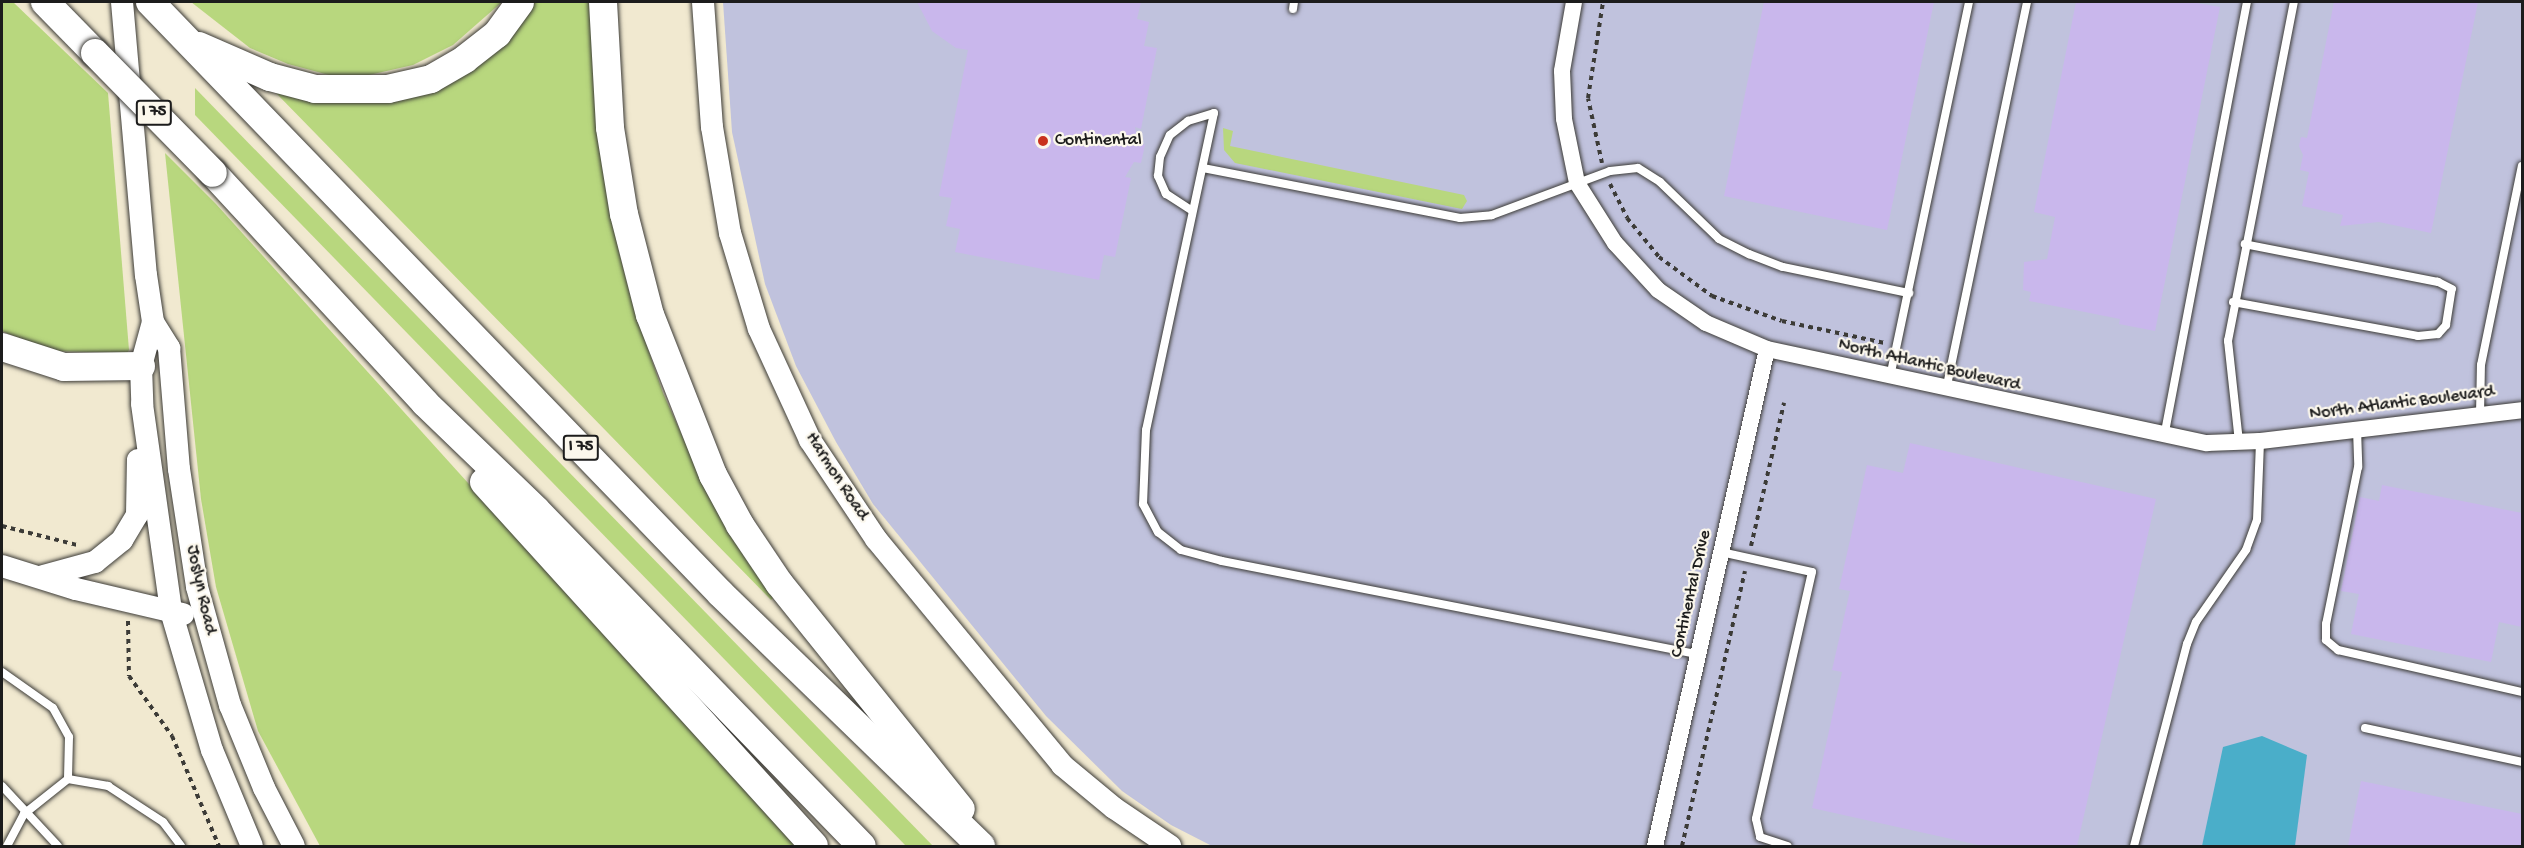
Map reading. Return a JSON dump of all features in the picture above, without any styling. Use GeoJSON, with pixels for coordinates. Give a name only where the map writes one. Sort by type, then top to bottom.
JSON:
{"type":"FeatureCollection","features":[{"type":"Feature","properties":{"kind":"highway","name":"I 75"},"geometry":{"type":"LineString","coordinates":[[45,2],[213,173],[425,403],[536,510],[862,846]]}},
{"type":"Feature","properties":{"kind":"highway","name":"I 75"},"geometry":{"type":"LineString","coordinates":[[150,2],[721,594],[980,846]]}},
{"type":"Feature","properties":{"kind":"highway"},"geometry":{"type":"LineString","coordinates":[[183,36],[270,77],[315,89],[388,89],[431,79],[465,59],[496,34],[520,2]]}},
{"type":"Feature","properties":{"kind":"highway"},"geometry":{"type":"LineString","coordinates":[[603,2],[610,128],[624,214],[650,315],[713,475],[740,525],[779,583],[955,797],[980,846]]}},
{"type":"Feature","properties":{"kind":"highway"},"geometry":{"type":"LineString","coordinates":[[2,346],[64,367],[141,366]]}},
{"type":"Feature","properties":{"kind":"highway"},"geometry":{"type":"LineString","coordinates":[[425,403],[493,494],[814,846]]}},
{"type":"Feature","properties":{"kind":"main road","name":"Joslyn Road"},"geometry":{"type":"LineString","coordinates":[[122,2],[153,322],[141,366],[142,404],[171,612],[212,750],[252,846]]}},
{"type":"Feature","properties":{"kind":"main road","name":"Harmon Road"},"geometry":{"type":"LineString","coordinates":[[703,2],[712,127],[730,233],[759,328],[810,440],[876,539],[1062,765],[1114,808],[1170,846]]}},
{"type":"Feature","properties":{"kind":"main road","name":"Joslyn Road"},"geometry":{"type":"LineString","coordinates":[[153,322],[169,348],[184,513],[205,619],[246,747],[294,846]]}},
{"type":"Feature","properties":{"kind":"main road"},"geometry":{"type":"LineString","coordinates":[[43,576],[95,562],[122,540],[137,514],[142,404]]}},
{"type":"Feature","properties":{"kind":"main road"},"geometry":{"type":"LineString","coordinates":[[2,566],[43,576],[76,589],[205,619]]}},
{"type":"Feature","properties":{"kind":"street","name":"North Atlantic Boulevard"},"geometry":{"type":"LineString","coordinates":[[1574,2],[1562,71],[1564,119],[1577,183],[1615,243],[1658,290],[1706,323],[1767,349],[2164,437],[2239,443],[2523,410]]}},
{"type":"Feature","properties":{"kind":"street","name":"Continental Drive"},"geometry":{"type":"LineString","coordinates":[[1654,846],[1767,349]]}},
{"type":"Feature","properties":{"kind":"lane"},"geometry":{"type":"LineString","coordinates":[[1890,377],[1968,2]]}},
{"type":"Feature","properties":{"kind":"lane"},"geometry":{"type":"LineString","coordinates":[[1946,390],[2027,2]]}},
{"type":"Feature","properties":{"kind":"lane"},"geometry":{"type":"LineString","coordinates":[[2164,437],[2247,2]]}},
{"type":"Feature","properties":{"kind":"lane"},"geometry":{"type":"LineString","coordinates":[[2239,443],[2228,341],[2233,302],[2294,2]]}},
{"type":"Feature","properties":{"kind":"lane"},"geometry":{"type":"LineString","coordinates":[[1191,210],[1166,194],[1158,176],[1160,157],[1170,135],[1188,122],[1214,113],[1203,168],[1191,210],[1146,430],[1143,504],[1158,532],[1181,550],[1222,561],[1698,654]]}},
{"type":"Feature","properties":{"kind":"lane"},"geometry":{"type":"LineString","coordinates":[[2480,415],[2481,365],[2523,166]]}},
{"type":"Feature","properties":{"kind":"lane"},"geometry":{"type":"LineString","coordinates":[[1203,168],[1460,218],[1492,215],[1577,183],[1625,168],[1638,168],[1660,182],[1719,239],[1749,254],[1783,267],[1909,293]]}},
{"type":"Feature","properties":{"kind":"lane"},"geometry":{"type":"LineString","coordinates":[[2233,302],[2418,336],[2438,334],[2446,324],[2452,289],[2438,282],[2245,244]]}},
{"type":"Feature","properties":{"kind":"lane"},"geometry":{"type":"LineString","coordinates":[[2356,429],[2358,467],[2326,624],[2326,640],[2338,650],[2523,692]]}},
{"type":"Feature","properties":{"kind":"lane"},"geometry":{"type":"LineString","coordinates":[[2134,846],[2187,644],[2196,622],[2246,550],[2257,520],[2260,441]]}},
{"type":"Feature","properties":{"kind":"lane"},"geometry":{"type":"LineString","coordinates":[[1721,552],[1812,572],[1756,819],[1760,837],[1754,846]]}},
{"type":"Feature","properties":{"kind":"lane"},"geometry":{"type":"LineString","coordinates":[[2,672],[53,708],[69,736],[68,779]]}},
{"type":"Feature","properties":{"kind":"lane"},"geometry":{"type":"LineString","coordinates":[[2365,728],[2523,762]]}},
{"type":"Feature","properties":{"kind":"lane"},"geometry":{"type":"LineString","coordinates":[[7,846],[24,814],[68,779],[108,786],[163,822],[181,846]]}},
{"type":"Feature","properties":{"kind":"lane"},"geometry":{"type":"LineString","coordinates":[[2,786],[24,814],[58,846]]}},
{"type":"Feature","properties":{"kind":"lane"},"geometry":{"type":"LineString","coordinates":[[1760,837],[1788,846]]}},
{"type":"Feature","properties":{"kind":"path"},"geometry":{"type":"LineString","coordinates":[[1682,846],[1784,404]]}},
{"type":"Feature","properties":{"kind":"path"},"geometry":{"type":"LineString","coordinates":[[2,526],[85,547]]}},
{"type":"Feature","properties":{"kind":"path"},"geometry":{"type":"LineString","coordinates":[[128,621],[129,676],[172,736],[219,846]]}},
{"type":"Feature","properties":{"kind":"shaded area"},"geometry":{"type":"Polygon","coordinates":[[[723,2],[2522,2],[2522,846],[1212,846],[1171,825],[1122,791],[1046,716],[873,504],[836,442],[796,366],[765,284],[732,132],[723,2]]]}},
{"type":"Feature","properties":{"kind":"green space"},"geometry":{"type":"Polygon","coordinates":[[[2,2],[13,2],[108,93],[129,350],[127,353],[49,351],[2,331],[2,2]]]}},
{"type":"Feature","properties":{"kind":"green space"},"geometry":{"type":"Polygon","coordinates":[[[191,2],[502,2],[453,45],[413,65],[369,75],[329,75],[288,64],[250,48],[191,2]]]}},
{"type":"Feature","properties":{"kind":"green space"},"geometry":{"type":"Polygon","coordinates":[[[533,2],[590,2],[618,248],[632,302],[663,393],[698,471],[775,596],[771,600],[276,93],[383,98],[533,2]]]}},
{"type":"Feature","properties":{"kind":"green space"},"geometry":{"type":"Polygon","coordinates":[[[195,88],[933,846],[906,846],[195,115],[195,88]]]}},
{"type":"Feature","properties":{"kind":"green space"},"geometry":{"type":"Polygon","coordinates":[[[1223,128],[1233,131],[1230,146],[1464,195],[1467,201],[1462,209],[1235,163],[1224,150],[1223,128]]]}},
{"type":"Feature","properties":{"kind":"green space"},"geometry":{"type":"Polygon","coordinates":[[[165,153],[216,204],[796,846],[320,846],[258,731],[216,587],[201,499],[165,153]]]}},
{"type":"Feature","properties":{"kind":"water"},"geometry":{"type":"Polygon","coordinates":[[[2262,736],[2307,755],[2295,846],[2202,846],[2223,747],[2262,736]]]}},
{"type":"Feature","properties":{"kind":"building","name":"Continental"},"geometry":{"type":"Polygon","coordinates":[[[917,2],[1141,2],[1137,19],[1149,22],[1144,46],[1157,48],[1141,129],[1135,127],[1138,143],[1145,145],[1141,163],[1134,162],[1125,177],[1131,178],[1115,257],[1104,255],[1099,280],[955,252],[960,229],[946,226],[952,198],[939,196],[968,50],[956,48],[932,31],[917,2]]]}},
{"type":"Feature","properties":{"kind":"building"},"geometry":{"type":"Polygon","coordinates":[[[1764,2],[1934,2],[1887,230],[1724,196],[1764,2]]]}},
{"type":"Feature","properties":{"kind":"building"},"geometry":{"type":"Polygon","coordinates":[[[2076,2],[2191,2],[2220,7],[2155,331],[2119,324],[2120,319],[2029,301],[2031,292],[2023,290],[2024,262],[2047,259],[2055,217],[2034,212],[2076,2]]]}},
{"type":"Feature","properties":{"kind":"building"},"geometry":{"type":"Polygon","coordinates":[[[2334,2],[2478,2],[2431,233],[2379,222],[2340,226],[2343,215],[2302,206],[2309,172],[2300,170],[2303,155],[2299,146],[2301,137],[2307,138],[2334,2]]]}},
{"type":"Feature","properties":{"kind":"building"},"geometry":{"type":"Polygon","coordinates":[[[1910,443],[2156,499],[2077,846],[1983,846],[1812,808],[1842,672],[1832,670],[1850,591],[1839,589],[1867,465],[1903,473],[1910,443]]]}},
{"type":"Feature","properties":{"kind":"building"},"geometry":{"type":"Polygon","coordinates":[[[2382,485],[2522,513],[2522,627],[2499,622],[2491,662],[2351,634],[2359,594],[2341,591],[2360,497],[2379,501],[2382,485]]]}},
{"type":"Feature","properties":{"kind":"building"},"geometry":{"type":"Polygon","coordinates":[[[2361,781],[2522,814],[2522,846],[2348,846],[2361,781]]]}},
{"type":"Feature","properties":{"kind":"place","name":"Continental"},"geometry":{"type":"Point","coordinates":[1043,141]}}]}
